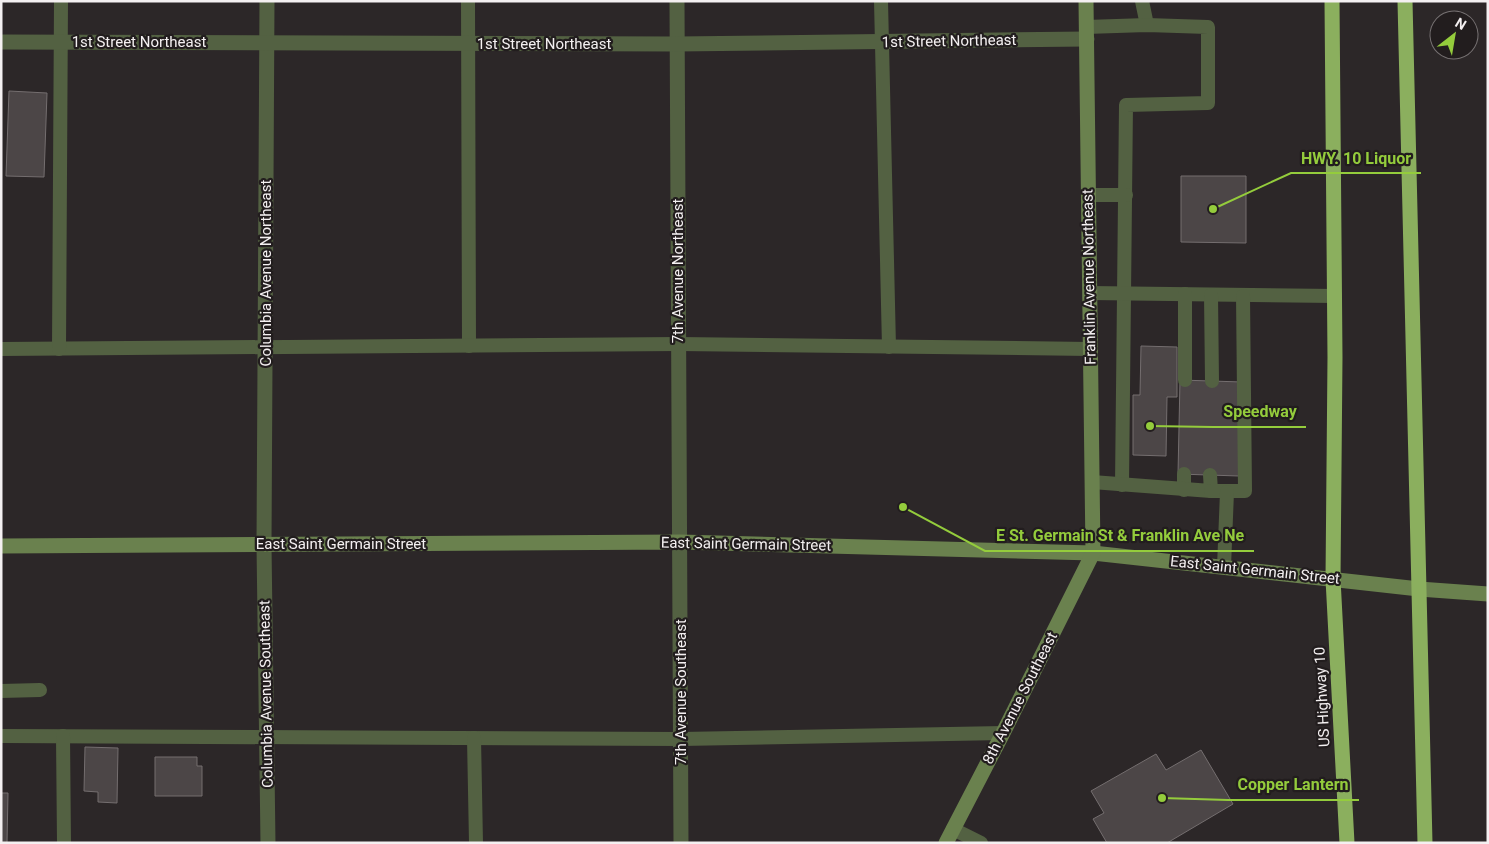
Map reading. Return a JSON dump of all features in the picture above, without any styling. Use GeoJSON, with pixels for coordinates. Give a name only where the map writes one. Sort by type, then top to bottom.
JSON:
{"type":"FeatureCollection","features":[{"type":"Feature","properties":{"kind":"highway","name":"US Highway 10"},"geometry":{"type":"LineString","coordinates":[[1332,1],[1335,296],[1333,578],[1347,843]]}},
{"type":"Feature","properties":{"kind":"highway"},"geometry":{"type":"LineString","coordinates":[[1406,1],[1425,843]]}},
{"type":"Feature","properties":{"kind":"main road","name":"Franklin Avenue Northeast"},"geometry":{"type":"LineString","coordinates":[[1086,1],[1092,553]]}},
{"type":"Feature","properties":{"kind":"main road","name":"East Saint Germain Street"},"geometry":{"type":"LineString","coordinates":[[1,546],[680,542],[1092,553],[1333,578],[1419,589],[1488,594]]}},
{"type":"Feature","properties":{"kind":"main road","name":"8th Avenue Southeast"},"geometry":{"type":"LineString","coordinates":[[946,843],[1092,553]]}},
{"type":"Feature","properties":{"kind":"street","name":"Columbia Avenue Northeast"},"geometry":{"type":"LineString","coordinates":[[264,545],[267,1]]}},
{"type":"Feature","properties":{"kind":"street","name":"7th Avenue Northeast"},"geometry":{"type":"LineString","coordinates":[[677,1],[680,542]]}},
{"type":"Feature","properties":{"kind":"street","name":"1st Street Northeast"},"geometry":{"type":"LineString","coordinates":[[1,42],[677,44],[881,42],[1086,33]]}},
{"type":"Feature","properties":{"kind":"street","name":"7th Avenue Southeast"},"geometry":{"type":"LineString","coordinates":[[680,542],[681,843]]}},
{"type":"Feature","properties":{"kind":"street","name":"Columbia Avenue Southeast"},"geometry":{"type":"LineString","coordinates":[[264,545],[268,843]]}},
{"type":"Feature","properties":{"kind":"lane"},"geometry":{"type":"LineString","coordinates":[[60,349],[61,1]]}},
{"type":"Feature","properties":{"kind":"lane"},"geometry":{"type":"LineString","coordinates":[[468,1],[469,346]]}},
{"type":"Feature","properties":{"kind":"lane"},"geometry":{"type":"LineString","coordinates":[[881,1],[889,347]]}},
{"type":"Feature","properties":{"kind":"lane"},"geometry":{"type":"LineString","coordinates":[[1142,1],[1147,25]]}},
{"type":"Feature","properties":{"kind":"lane"},"geometry":{"type":"LineString","coordinates":[[1086,33],[1147,25],[1208,27],[1208,103],[1126,105],[1126,294],[1122,485]]}},
{"type":"Feature","properties":{"kind":"lane"},"geometry":{"type":"LineString","coordinates":[[1088,195],[1126,195]]}},
{"type":"Feature","properties":{"kind":"lane"},"geometry":{"type":"LineString","coordinates":[[1090,294],[1335,296]]}},
{"type":"Feature","properties":{"kind":"lane"},"geometry":{"type":"LineString","coordinates":[[1185,294],[1185,380]]}},
{"type":"Feature","properties":{"kind":"lane"},"geometry":{"type":"LineString","coordinates":[[1211,294],[1212,382]]}},
{"type":"Feature","properties":{"kind":"lane"},"geometry":{"type":"LineString","coordinates":[[1092,482],[1184,490],[1245,491],[1243,296]]}},
{"type":"Feature","properties":{"kind":"lane"},"geometry":{"type":"LineString","coordinates":[[1,349],[679,344],[1090,349]]}},
{"type":"Feature","properties":{"kind":"lane"},"geometry":{"type":"LineString","coordinates":[[1184,474],[1184,490]]}},
{"type":"Feature","properties":{"kind":"lane"},"geometry":{"type":"LineString","coordinates":[[1210,475],[1211,491]]}},
{"type":"Feature","properties":{"kind":"lane"},"geometry":{"type":"LineString","coordinates":[[1224,567],[1227,492]]}},
{"type":"Feature","properties":{"kind":"lane"},"geometry":{"type":"LineString","coordinates":[[1,690],[40,690]]}},
{"type":"Feature","properties":{"kind":"lane"},"geometry":{"type":"LineString","coordinates":[[1,736],[681,739],[1003,733]]}},
{"type":"Feature","properties":{"kind":"lane"},"geometry":{"type":"LineString","coordinates":[[62,736],[64,843]]}},
{"type":"Feature","properties":{"kind":"lane"},"geometry":{"type":"LineString","coordinates":[[474,738],[476,843]]}},
{"type":"Feature","properties":{"kind":"lane"},"geometry":{"type":"LineString","coordinates":[[953,829],[981,843]]}},
{"type":"Feature","properties":{"kind":"building"},"geometry":{"type":"Polygon","coordinates":[[[9,91],[47,93],[44,177],[6,176],[9,91]]]}},
{"type":"Feature","properties":{"kind":"building"},"geometry":{"type":"Polygon","coordinates":[[[1181,176],[1246,176],[1246,243],[1181,242],[1181,176]]]}},
{"type":"Feature","properties":{"kind":"building"},"geometry":{"type":"Polygon","coordinates":[[[1141,346],[1177,347],[1177,397],[1167,397],[1166,456],[1133,455],[1133,395],[1140,395],[1141,346]]]}},
{"type":"Feature","properties":{"kind":"building"},"geometry":{"type":"Polygon","coordinates":[[[1180,380],[1242,382],[1239,476],[1178,474],[1180,380]]]}},
{"type":"Feature","properties":{"kind":"building"},"geometry":{"type":"Polygon","coordinates":[[[85,747],[118,748],[117,803],[98,802],[98,792],[84,791],[85,747]]]}},
{"type":"Feature","properties":{"kind":"building"},"geometry":{"type":"Polygon","coordinates":[[[1201,750],[1233,804],[1167,843],[1107,843],[1093,819],[1104,813],[1091,791],[1156,754],[1166,770],[1201,750]]]}},
{"type":"Feature","properties":{"kind":"building"},"geometry":{"type":"Polygon","coordinates":[[[155,757],[197,757],[197,766],[202,766],[202,796],[155,796],[155,757]]]}},
{"type":"Feature","properties":{"kind":"building"},"geometry":{"type":"Polygon","coordinates":[[[1,793],[8,793],[7,843],[1,843],[1,793]]]}},
{"type":"Feature","properties":{"kind":"place","name":"HWY. 10 Liquor"},"geometry":{"type":"Point","coordinates":[1213,209]}},
{"type":"Feature","properties":{"kind":"place","name":"Speedway"},"geometry":{"type":"Point","coordinates":[1150,426]}},
{"type":"Feature","properties":{"kind":"place","name":"E St. Germain St & Franklin Ave Ne"},"geometry":{"type":"Point","coordinates":[903,507]}},
{"type":"Feature","properties":{"kind":"place","name":"Copper Lantern"},"geometry":{"type":"Point","coordinates":[1162,798]}}]}
